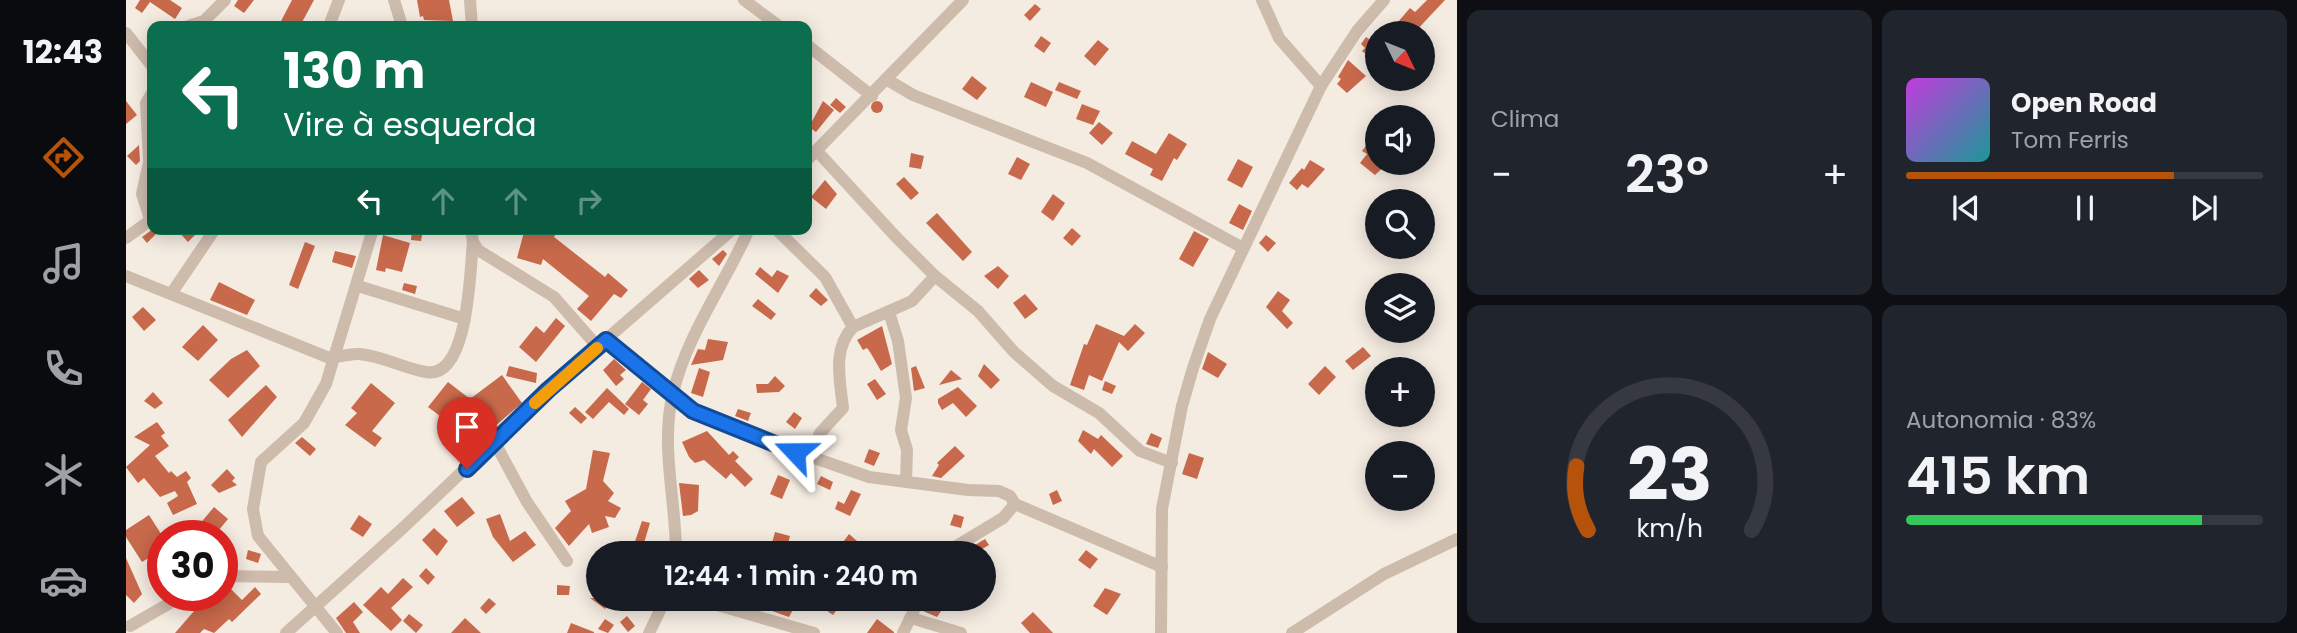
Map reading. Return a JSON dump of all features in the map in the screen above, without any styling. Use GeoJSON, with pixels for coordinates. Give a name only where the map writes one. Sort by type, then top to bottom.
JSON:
{"type":"FeatureCollection","features":[{"type":"Feature","properties":{"kind":"street"},"geometry":{"type":"LineString","coordinates":[[204,21],[225,0]]}},
{"type":"Feature","properties":{"kind":"street"},"geometry":{"type":"LineString","coordinates":[[331,21],[339,0]]}},
{"type":"Feature","properties":{"kind":"street"},"geometry":{"type":"LineString","coordinates":[[394,0],[400,21]]}},
{"type":"Feature","properties":{"kind":"street"},"geometry":{"type":"LineString","coordinates":[[470,0],[472,21]]}},
{"type":"Feature","properties":{"kind":"street"},"geometry":{"type":"LineString","coordinates":[[744,0],[772,21]]}},
{"type":"Feature","properties":{"kind":"street"},"geometry":{"type":"LineString","coordinates":[[812,156],[963,0]]}},
{"type":"Feature","properties":{"kind":"street"},"geometry":{"type":"LineString","coordinates":[[1262,0],[1279,38],[1321,86]]}},
{"type":"Feature","properties":{"kind":"street"},"geometry":{"type":"LineString","coordinates":[[1161,633],[1162,509],[1182,407],[1210,319],[1321,86],[1357,31],[1384,0]]}},
{"type":"Feature","properties":{"kind":"street"},"geometry":{"type":"LineString","coordinates":[[126,33],[147,56]]}},
{"type":"Feature","properties":{"kind":"street"},"geometry":{"type":"LineString","coordinates":[[812,50],[872,96]]}},
{"type":"Feature","properties":{"kind":"street"},"geometry":{"type":"LineString","coordinates":[[886,79],[913,94],[1087,163],[1243,248]]}},
{"type":"Feature","properties":{"kind":"street"},"geometry":{"type":"LineString","coordinates":[[147,101],[147,123]]}},
{"type":"Feature","properties":{"kind":"street"},"geometry":{"type":"LineString","coordinates":[[817,151],[935,276],[965,298],[1014,352],[1053,386],[1093,408],[1140,451],[1172,463]]}},
{"type":"Feature","properties":{"kind":"street"},"geometry":{"type":"LineString","coordinates":[[147,171],[142,194],[147,208]]}},
{"type":"Feature","properties":{"kind":"street"},"geometry":{"type":"LineString","coordinates":[[126,238],[147,222]]}},
{"type":"Feature","properties":{"kind":"street"},"geometry":{"type":"LineString","coordinates":[[171,294],[211,235]]}},
{"type":"Feature","properties":{"kind":"street"},"geometry":{"type":"LineString","coordinates":[[337,633],[289,577],[258,536],[253,524],[261,462],[312,412],[336,358],[371,235]]}},
{"type":"Feature","properties":{"kind":"street"},"geometry":{"type":"LineString","coordinates":[[286,633],[495,443],[548,390],[726,235]]}},
{"type":"Feature","properties":{"kind":"street"},"geometry":{"type":"LineString","coordinates":[[675,541],[669,455],[672,395],[694,334],[718,295],[746,235]]}},
{"type":"Feature","properties":{"kind":"street"},"geometry":{"type":"LineString","coordinates":[[782,235],[825,277],[853,327]]}},
{"type":"Feature","properties":{"kind":"street"},"geometry":{"type":"LineString","coordinates":[[126,276],[324,356],[336,358],[357,353],[384,358],[429,373],[448,365],[457,351],[465,318],[472,236]]}},
{"type":"Feature","properties":{"kind":"street"},"geometry":{"type":"LineString","coordinates":[[472,236],[491,260],[554,297],[602,343],[709,419],[732,424],[810,457],[869,477],[968,490],[999,491],[1010,496],[1015,504],[1162,567]]}},
{"type":"Feature","properties":{"kind":"street"},"geometry":{"type":"LineString","coordinates":[[810,457],[820,433],[843,408],[838,368],[842,342],[853,327],[912,301],[935,276]]}},
{"type":"Feature","properties":{"kind":"street"},"geometry":{"type":"LineString","coordinates":[[358,286],[465,318]]}},
{"type":"Feature","properties":{"kind":"street"},"geometry":{"type":"LineString","coordinates":[[889,312],[898,341],[906,398],[901,430],[907,450],[906,482]]}},
{"type":"Feature","properties":{"kind":"street"},"geometry":{"type":"LineString","coordinates":[[495,443],[527,502],[567,561]]}},
{"type":"Feature","properties":{"kind":"street"},"geometry":{"type":"LineString","coordinates":[[965,541],[1003,518],[1015,504]]}},
{"type":"Feature","properties":{"kind":"street"},"geometry":{"type":"LineString","coordinates":[[1292,633],[1384,574],[1457,539]]}},
{"type":"Feature","properties":{"kind":"street"},"geometry":{"type":"LineString","coordinates":[[238,576],[289,577]]}},
{"type":"Feature","properties":{"kind":"street"},"geometry":{"type":"LineString","coordinates":[[131,626],[157,611]]}},
{"type":"Feature","properties":{"kind":"street"},"geometry":{"type":"LineString","coordinates":[[649,633],[660,611]]}},
{"type":"Feature","properties":{"kind":"street"},"geometry":{"type":"LineString","coordinates":[[738,611],[814,633]]}},
{"type":"Feature","properties":{"kind":"street"},"geometry":{"type":"LineString","coordinates":[[903,633],[914,611]]}},
{"type":"Feature","properties":{"kind":"street"},"geometry":{"type":"LineString","coordinates":[[911,618],[961,633]]}},
{"type":"Feature","properties":{"kind":"building"},"geometry":{"type":"Polygon","coordinates":[[[140,0],[170,0],[182,8],[175,19],[150,2],[142,13],[135,8],[140,0]]]}},
{"type":"Feature","properties":{"kind":"building"},"geometry":{"type":"Polygon","coordinates":[[[238,0],[254,0],[244,13],[234,6],[238,0]]]}},
{"type":"Feature","properties":{"kind":"building"},"geometry":{"type":"Polygon","coordinates":[[[292,0],[314,0],[303,21],[281,21],[292,0]]]}},
{"type":"Feature","properties":{"kind":"building"},"geometry":{"type":"Polygon","coordinates":[[[417,0],[449,0],[453,21],[424,20],[423,16],[420,17],[417,0]]]}},
{"type":"Feature","properties":{"kind":"building"},"geometry":{"type":"Polygon","coordinates":[[[1427,0],[1445,0],[1425,21],[1399,21],[1410,8],[1415,12],[1427,0]]]}},
{"type":"Feature","properties":{"kind":"building"},"geometry":{"type":"Polygon","coordinates":[[[1035,4],[1041,9],[1030,21],[1024,15],[1035,4]]]}},
{"type":"Feature","properties":{"kind":"building"},"geometry":{"type":"Polygon","coordinates":[[[1041,36],[1051,43],[1044,53],[1034,46],[1041,36]]]}},
{"type":"Feature","properties":{"kind":"building"},"geometry":{"type":"Polygon","coordinates":[[[1098,40],[1109,49],[1095,66],[1084,56],[1098,40]]]}},
{"type":"Feature","properties":{"kind":"building"},"geometry":{"type":"Polygon","coordinates":[[[1348,60],[1365,75],[1347,93],[1337,84],[1341,79],[1338,77],[1348,60]]]}},
{"type":"Feature","properties":{"kind":"building"},"geometry":{"type":"Polygon","coordinates":[[[972,76],[987,88],[977,100],[962,89],[972,76]]]}},
{"type":"Feature","properties":{"kind":"building"},"geometry":{"type":"Polygon","coordinates":[[[1031,82],[1053,92],[1046,107],[1024,97],[1031,82]]]}},
{"type":"Feature","properties":{"kind":"building"},"geometry":{"type":"Polygon","coordinates":[[[1059,82],[1081,91],[1077,99],[1055,90],[1059,82]]]}},
{"type":"Feature","properties":{"kind":"building"},"geometry":{"type":"Polygon","coordinates":[[[836,98],[846,107],[840,113],[830,105],[836,98]]]}},
{"type":"Feature","properties":{"kind":"building"},"geometry":{"type":"Polygon","coordinates":[[[126,101],[137,115],[126,124],[126,101]]]}},
{"type":"Feature","properties":{"kind":"building"},"geometry":{"type":"Polygon","coordinates":[[[823,101],[834,110],[816,132],[812,129],[812,121],[823,101]]]}},
{"type":"Feature","properties":{"kind":"building"},"geometry":{"type":"Polygon","coordinates":[[[877,101],[883,107],[877,113],[871,107],[877,101]]]}},
{"type":"Feature","properties":{"kind":"building"},"geometry":{"type":"Polygon","coordinates":[[[1082,104],[1100,111],[1093,125],[1076,119],[1082,104]]]}},
{"type":"Feature","properties":{"kind":"building"},"geometry":{"type":"Polygon","coordinates":[[[1099,122],[1113,133],[1102,145],[1089,133],[1099,122]]]}},
{"type":"Feature","properties":{"kind":"building"},"geometry":{"type":"Polygon","coordinates":[[[1169,133],[1187,144],[1177,160],[1174,158],[1162,181],[1150,175],[1153,169],[1125,154],[1132,141],[1156,154],[1169,133]]]}},
{"type":"Feature","properties":{"kind":"building"},"geometry":{"type":"Polygon","coordinates":[[[139,145],[140,161],[136,165],[127,156],[139,145]]]}},
{"type":"Feature","properties":{"kind":"building"},"geometry":{"type":"Polygon","coordinates":[[[911,153],[924,156],[921,169],[909,167],[911,153]]]}},
{"type":"Feature","properties":{"kind":"building"},"geometry":{"type":"Polygon","coordinates":[[[1017,157],[1030,164],[1021,180],[1008,174],[1017,157]]]}},
{"type":"Feature","properties":{"kind":"building"},"geometry":{"type":"Polygon","coordinates":[[[1238,159],[1253,167],[1242,188],[1227,180],[1238,159]]]}},
{"type":"Feature","properties":{"kind":"building"},"geometry":{"type":"Polygon","coordinates":[[[1310,160],[1325,169],[1308,188],[1302,184],[1297,190],[1289,183],[1302,168],[1304,170],[1310,160]]]}},
{"type":"Feature","properties":{"kind":"building"},"geometry":{"type":"Polygon","coordinates":[[[904,177],[919,193],[911,200],[896,184],[904,177]]]}},
{"type":"Feature","properties":{"kind":"building"},"geometry":{"type":"Polygon","coordinates":[[[825,180],[837,194],[826,209],[812,196],[825,180]]]}},
{"type":"Feature","properties":{"kind":"building"},"geometry":{"type":"Polygon","coordinates":[[[1053,194],[1065,203],[1053,221],[1041,212],[1053,194]]]}},
{"type":"Feature","properties":{"kind":"building"},"geometry":{"type":"Polygon","coordinates":[[[1239,204],[1252,211],[1243,230],[1229,223],[1239,204]]]}},
{"type":"Feature","properties":{"kind":"building"},"geometry":{"type":"Polygon","coordinates":[[[937,213],[972,252],[963,261],[926,223],[937,213]]]}},
{"type":"Feature","properties":{"kind":"building"},"geometry":{"type":"Polygon","coordinates":[[[1072,228],[1081,236],[1072,246],[1063,238],[1072,228]]]}},
{"type":"Feature","properties":{"kind":"building"},"geometry":{"type":"Polygon","coordinates":[[[1194,231],[1209,239],[1193,267],[1179,259],[1194,231]]]}},
{"type":"Feature","properties":{"kind":"building"},"geometry":{"type":"Polygon","coordinates":[[[147,233],[155,235],[147,243],[142,237],[147,233]]]}},
{"type":"Feature","properties":{"kind":"building"},"geometry":{"type":"Polygon","coordinates":[[[182,235],[195,235],[188,242],[182,235]]]}},
{"type":"Feature","properties":{"kind":"building"},"geometry":{"type":"Polygon","coordinates":[[[383,235],[410,243],[402,272],[386,268],[385,272],[376,270],[383,235]]]}},
{"type":"Feature","properties":{"kind":"building"},"geometry":{"type":"Polygon","coordinates":[[[411,235],[422,235],[421,241],[411,240],[411,235]]]}},
{"type":"Feature","properties":{"kind":"building"},"geometry":{"type":"Polygon","coordinates":[[[523,235],[555,235],[554,237],[605,277],[608,273],[628,290],[621,298],[614,294],[591,321],[577,309],[589,296],[543,259],[541,265],[517,258],[523,235]]]}},
{"type":"Feature","properties":{"kind":"building"},"geometry":{"type":"Polygon","coordinates":[[[1266,235],[1276,243],[1268,252],[1259,243],[1266,235]]]}},
{"type":"Feature","properties":{"kind":"building"},"geometry":{"type":"Polygon","coordinates":[[[305,242],[315,246],[298,289],[289,285],[305,242]]]}},
{"type":"Feature","properties":{"kind":"building"},"geometry":{"type":"Polygon","coordinates":[[[723,250],[727,254],[719,266],[712,259],[723,250]]]}},
{"type":"Feature","properties":{"kind":"building"},"geometry":{"type":"Polygon","coordinates":[[[335,251],[356,256],[352,268],[332,262],[335,251]]]}},
{"type":"Feature","properties":{"kind":"building"},"geometry":{"type":"Polygon","coordinates":[[[998,266],[1009,276],[998,289],[984,276],[998,266]]]}},
{"type":"Feature","properties":{"kind":"building"},"geometry":{"type":"Polygon","coordinates":[[[760,267],[772,277],[777,270],[789,276],[778,293],[755,274],[760,267]]]}},
{"type":"Feature","properties":{"kind":"building"},"geometry":{"type":"Polygon","coordinates":[[[699,270],[709,280],[698,288],[689,279],[699,270]]]}},
{"type":"Feature","properties":{"kind":"building"},"geometry":{"type":"Polygon","coordinates":[[[219,282],[255,300],[247,315],[210,300],[219,282]]]}},
{"type":"Feature","properties":{"kind":"building"},"geometry":{"type":"Polygon","coordinates":[[[404,283],[417,286],[415,294],[402,290],[404,283]]]}},
{"type":"Feature","properties":{"kind":"building"},"geometry":{"type":"Polygon","coordinates":[[[816,288],[828,300],[821,306],[809,296],[816,288]]]}},
{"type":"Feature","properties":{"kind":"building"},"geometry":{"type":"Polygon","coordinates":[[[1278,291],[1290,300],[1282,311],[1293,323],[1287,329],[1266,307],[1278,291]]]}},
{"type":"Feature","properties":{"kind":"building"},"geometry":{"type":"Polygon","coordinates":[[[1025,294],[1038,309],[1025,319],[1013,303],[1025,294]]]}},
{"type":"Feature","properties":{"kind":"building"},"geometry":{"type":"Polygon","coordinates":[[[758,299],[776,314],[771,320],[752,306],[758,299]]]}},
{"type":"Feature","properties":{"kind":"building"},"geometry":{"type":"Polygon","coordinates":[[[143,307],[156,320],[144,331],[132,317],[143,307]]]}},
{"type":"Feature","properties":{"kind":"building"},"geometry":{"type":"Polygon","coordinates":[[[556,318],[565,326],[536,362],[519,347],[536,326],[544,333],[556,318]]]}},
{"type":"Feature","properties":{"kind":"building"},"geometry":{"type":"Polygon","coordinates":[[[1096,324],[1124,336],[1135,324],[1145,333],[1128,351],[1119,342],[1102,381],[1089,375],[1084,390],[1070,385],[1084,344],[1087,345],[1096,324]]]}},
{"type":"Feature","properties":{"kind":"building"},"geometry":{"type":"Polygon","coordinates":[[[203,325],[218,340],[198,361],[182,347],[203,325]]]}},
{"type":"Feature","properties":{"kind":"building"},"geometry":{"type":"Polygon","coordinates":[[[882,326],[892,364],[881,371],[867,348],[863,350],[857,340],[882,326]]]}},
{"type":"Feature","properties":{"kind":"building"},"geometry":{"type":"Polygon","coordinates":[[[708,339],[728,342],[723,360],[691,365],[698,349],[705,350],[708,339]]]}},
{"type":"Feature","properties":{"kind":"building"},"geometry":{"type":"Polygon","coordinates":[[[1363,347],[1371,356],[1365,357],[1365,361],[1353,370],[1345,361],[1363,347]]]}},
{"type":"Feature","properties":{"kind":"building"},"geometry":{"type":"Polygon","coordinates":[[[247,350],[260,366],[228,398],[209,380],[231,359],[247,350]]]}},
{"type":"Feature","properties":{"kind":"building"},"geometry":{"type":"Polygon","coordinates":[[[1208,352],[1227,364],[1218,378],[1202,369],[1208,352]]]}},
{"type":"Feature","properties":{"kind":"building"},"geometry":{"type":"Polygon","coordinates":[[[614,359],[626,370],[620,375],[624,379],[616,386],[603,370],[614,359]]]}},
{"type":"Feature","properties":{"kind":"building"},"geometry":{"type":"Polygon","coordinates":[[[984,364],[1000,380],[991,389],[978,376],[984,364]]]}},
{"type":"Feature","properties":{"kind":"building"},"geometry":{"type":"Polygon","coordinates":[[[509,366],[537,373],[536,383],[506,376],[509,366]]]}},
{"type":"Feature","properties":{"kind":"building"},"geometry":{"type":"Polygon","coordinates":[[[916,366],[925,388],[914,391],[911,368],[916,366]]]}},
{"type":"Feature","properties":{"kind":"building"},"geometry":{"type":"Polygon","coordinates":[[[1325,366],[1336,377],[1319,395],[1308,384],[1325,366]]]}},
{"type":"Feature","properties":{"kind":"building"},"geometry":{"type":"Polygon","coordinates":[[[699,368],[710,372],[703,397],[691,393],[699,368]]]}},
{"type":"Feature","properties":{"kind":"building"},"geometry":{"type":"Polygon","coordinates":[[[951,370],[962,379],[939,385],[951,370]]]}},
{"type":"Feature","properties":{"kind":"building"},"geometry":{"type":"Polygon","coordinates":[[[502,375],[522,403],[493,428],[480,410],[465,429],[460,425],[450,431],[440,416],[428,407],[448,382],[470,399],[502,375]]]}},
{"type":"Feature","properties":{"kind":"building"},"geometry":{"type":"Polygon","coordinates":[[[775,376],[785,386],[779,392],[757,393],[756,384],[768,384],[775,376]]]}},
{"type":"Feature","properties":{"kind":"building"},"geometry":{"type":"Polygon","coordinates":[[[875,379],[886,394],[877,400],[867,384],[875,379]]]}},
{"type":"Feature","properties":{"kind":"building"},"geometry":{"type":"Polygon","coordinates":[[[1105,381],[1116,386],[1112,394],[1102,390],[1105,381]]]}},
{"type":"Feature","properties":{"kind":"building"},"geometry":{"type":"Polygon","coordinates":[[[642,382],[651,389],[643,400],[648,404],[639,415],[625,404],[642,382]]]}},
{"type":"Feature","properties":{"kind":"building"},"geometry":{"type":"Polygon","coordinates":[[[371,383],[395,403],[372,431],[382,438],[375,447],[345,425],[357,413],[351,408],[371,383]]]}},
{"type":"Feature","properties":{"kind":"building"},"geometry":{"type":"Polygon","coordinates":[[[266,385],[277,397],[242,437],[228,420],[266,385]]]}},
{"type":"Feature","properties":{"kind":"building"},"geometry":{"type":"Polygon","coordinates":[[[958,387],[977,406],[966,417],[953,403],[942,410],[938,403],[938,399],[958,387]]]}},
{"type":"Feature","properties":{"kind":"building"},"geometry":{"type":"Polygon","coordinates":[[[607,388],[629,409],[624,415],[609,402],[593,419],[585,412],[607,388]]]}},
{"type":"Feature","properties":{"kind":"building"},"geometry":{"type":"Polygon","coordinates":[[[153,392],[163,403],[155,409],[144,401],[153,392]]]}},
{"type":"Feature","properties":{"kind":"building"},"geometry":{"type":"Polygon","coordinates":[[[575,407],[587,418],[581,424],[569,413],[575,407]]]}},
{"type":"Feature","properties":{"kind":"building"},"geometry":{"type":"Polygon","coordinates":[[[738,409],[751,413],[748,421],[735,416],[738,409]]]}},
{"type":"Feature","properties":{"kind":"building"},"geometry":{"type":"Polygon","coordinates":[[[794,412],[802,418],[795,429],[786,422],[794,412]]]}},
{"type":"Feature","properties":{"kind":"building"},"geometry":{"type":"Polygon","coordinates":[[[157,422],[165,433],[161,436],[169,446],[155,456],[169,473],[171,471],[177,477],[186,471],[191,478],[187,482],[197,504],[173,515],[167,503],[178,496],[175,491],[160,497],[144,478],[138,483],[126,467],[150,445],[134,437],[157,422]]]}},
{"type":"Feature","properties":{"kind":"building"},"geometry":{"type":"Polygon","coordinates":[[[1083,430],[1098,439],[1101,435],[1123,456],[1112,467],[1094,449],[1091,454],[1078,441],[1083,430]]]}},
{"type":"Feature","properties":{"kind":"building"},"geometry":{"type":"Polygon","coordinates":[[[707,431],[729,455],[733,451],[739,457],[735,461],[753,479],[745,487],[731,473],[726,479],[704,460],[695,463],[689,457],[682,442],[707,431]]]}},
{"type":"Feature","properties":{"kind":"building"},"geometry":{"type":"Polygon","coordinates":[[[1151,433],[1162,438],[1158,448],[1146,444],[1151,433]]]}},
{"type":"Feature","properties":{"kind":"building"},"geometry":{"type":"Polygon","coordinates":[[[302,437],[316,449],[310,456],[295,443],[302,437]]]}},
{"type":"Feature","properties":{"kind":"building"},"geometry":{"type":"Polygon","coordinates":[[[955,446],[965,456],[941,478],[932,476],[939,465],[937,463],[955,446]]]}},
{"type":"Feature","properties":{"kind":"building"},"geometry":{"type":"Polygon","coordinates":[[[869,449],[880,453],[874,466],[864,462],[869,449]]]}},
{"type":"Feature","properties":{"kind":"building"},"geometry":{"type":"Polygon","coordinates":[[[593,450],[610,453],[603,481],[614,493],[608,501],[621,508],[615,518],[605,516],[609,527],[592,533],[589,524],[569,546],[555,528],[571,511],[565,501],[586,489],[593,450]]]}},
{"type":"Feature","properties":{"kind":"building"},"geometry":{"type":"Polygon","coordinates":[[[1189,453],[1204,458],[1197,479],[1182,474],[1189,453]]]}},
{"type":"Feature","properties":{"kind":"building"},"geometry":{"type":"Polygon","coordinates":[[[227,469],[235,478],[232,481],[237,485],[219,493],[211,485],[227,469]]]}},
{"type":"Feature","properties":{"kind":"building"},"geometry":{"type":"Polygon","coordinates":[[[778,475],[790,480],[782,499],[770,494],[778,475]]]}},
{"type":"Feature","properties":{"kind":"building"},"geometry":{"type":"Polygon","coordinates":[[[821,476],[833,482],[830,490],[817,484],[821,476]]]}},
{"type":"Feature","properties":{"kind":"building"},"geometry":{"type":"Polygon","coordinates":[[[679,483],[699,485],[698,511],[691,515],[683,516],[679,483]]]}},
{"type":"Feature","properties":{"kind":"building"},"geometry":{"type":"Polygon","coordinates":[[[851,490],[861,494],[850,516],[835,509],[838,501],[844,504],[851,490]]]}},
{"type":"Feature","properties":{"kind":"building"},"geometry":{"type":"Polygon","coordinates":[[[1057,490],[1062,501],[1053,505],[1049,494],[1057,490]]]}},
{"type":"Feature","properties":{"kind":"building"},"geometry":{"type":"Polygon","coordinates":[[[462,497],[475,513],[457,527],[444,511],[462,497]]]}},
{"type":"Feature","properties":{"kind":"building"},"geometry":{"type":"Polygon","coordinates":[[[214,507],[228,519],[227,520],[203,520],[214,507]]]}},
{"type":"Feature","properties":{"kind":"building"},"geometry":{"type":"Polygon","coordinates":[[[500,514],[510,541],[525,531],[536,545],[513,562],[493,537],[486,519],[500,514]]]}},
{"type":"Feature","properties":{"kind":"building"},"geometry":{"type":"Polygon","coordinates":[[[954,514],[964,517],[961,528],[950,525],[954,514]]]}},
{"type":"Feature","properties":{"kind":"building"},"geometry":{"type":"Polygon","coordinates":[[[149,515],[152,520],[147,520],[147,559],[142,562],[126,537],[126,530],[149,515]]]}},
{"type":"Feature","properties":{"kind":"building"},"geometry":{"type":"Polygon","coordinates":[[[359,515],[372,524],[363,537],[350,529],[359,515]]]}},
{"type":"Feature","properties":{"kind":"building"},"geometry":{"type":"Polygon","coordinates":[[[642,521],[650,523],[645,541],[635,541],[642,521]]]}},
{"type":"Feature","properties":{"kind":"building"},"geometry":{"type":"Polygon","coordinates":[[[434,528],[448,541],[437,556],[422,540],[434,528]]]}},
{"type":"Feature","properties":{"kind":"building"},"geometry":{"type":"Polygon","coordinates":[[[775,532],[790,536],[789,541],[773,541],[775,532]]]}},
{"type":"Feature","properties":{"kind":"building"},"geometry":{"type":"Polygon","coordinates":[[[849,534],[857,541],[844,541],[849,534]]]}},
{"type":"Feature","properties":{"kind":"building"},"geometry":{"type":"Polygon","coordinates":[[[248,550],[261,554],[258,563],[246,559],[248,550]]]}},
{"type":"Feature","properties":{"kind":"building"},"geometry":{"type":"Polygon","coordinates":[[[1086,550],[1098,559],[1090,569],[1078,560],[1086,550]]]}},
{"type":"Feature","properties":{"kind":"building"},"geometry":{"type":"Polygon","coordinates":[[[126,558],[142,594],[134,603],[126,595],[126,558]]]}},
{"type":"Feature","properties":{"kind":"building"},"geometry":{"type":"Polygon","coordinates":[[[426,568],[435,577],[428,585],[419,576],[426,568]]]}},
{"type":"Feature","properties":{"kind":"building"},"geometry":{"type":"Polygon","coordinates":[[[403,578],[413,587],[391,608],[402,620],[391,631],[363,605],[381,587],[388,594],[403,578]]]}},
{"type":"Feature","properties":{"kind":"building"},"geometry":{"type":"Polygon","coordinates":[[[557,585],[570,586],[569,595],[557,595],[557,585]]]}},
{"type":"Feature","properties":{"kind":"building"},"geometry":{"type":"Polygon","coordinates":[[[255,587],[261,594],[232,622],[229,619],[214,633],[204,629],[200,633],[175,633],[194,611],[238,611],[238,596],[242,600],[255,587]]]}},
{"type":"Feature","properties":{"kind":"building"},"geometry":{"type":"Polygon","coordinates":[[[1105,588],[1121,594],[1107,615],[1093,606],[1105,588]]]}},
{"type":"Feature","properties":{"kind":"building"},"geometry":{"type":"Polygon","coordinates":[[[489,598],[496,604],[486,614],[480,608],[489,598]]]}},
{"type":"Feature","properties":{"kind":"building"},"geometry":{"type":"Polygon","coordinates":[[[354,602],[363,612],[353,622],[360,633],[346,633],[336,618],[354,602]]]}},
{"type":"Feature","properties":{"kind":"building"},"geometry":{"type":"Polygon","coordinates":[[[772,611],[792,611],[789,617],[772,611]]]}},
{"type":"Feature","properties":{"kind":"building"},"geometry":{"type":"Polygon","coordinates":[[[923,611],[941,611],[937,617],[923,611]]]}},
{"type":"Feature","properties":{"kind":"building"},"geometry":{"type":"Polygon","coordinates":[[[1033,612],[1053,633],[1030,633],[1021,623],[1033,612]]]}},
{"type":"Feature","properties":{"kind":"building"},"geometry":{"type":"Polygon","coordinates":[[[409,614],[423,625],[416,633],[403,621],[409,614]]]}},
{"type":"Feature","properties":{"kind":"building"},"geometry":{"type":"Polygon","coordinates":[[[627,616],[635,626],[628,632],[620,622],[627,616]]]}},
{"type":"Feature","properties":{"kind":"building"},"geometry":{"type":"Polygon","coordinates":[[[465,618],[481,633],[451,633],[465,618]]]}},
{"type":"Feature","properties":{"kind":"building"},"geometry":{"type":"Polygon","coordinates":[[[605,619],[614,625],[608,633],[598,629],[605,619]]]}},
{"type":"Feature","properties":{"kind":"building"},"geometry":{"type":"Polygon","coordinates":[[[877,619],[894,632],[894,633],[867,633],[877,619]]]}},
{"type":"Feature","properties":{"kind":"building"},"geometry":{"type":"Polygon","coordinates":[[[571,623],[594,632],[594,633],[567,633],[571,623]]]}},
{"type":"Feature","properties":{"kind":"slow traffic"},"geometry":{"type":"LineString","coordinates":[[535,403],[597,348]]}},
{"type":"Feature","properties":{"kind":"route"},"geometry":{"type":"LineString","coordinates":[[467,469],[548,390],[606,340],[693,411],[709,419],[732,424],[795,452]]}}]}
